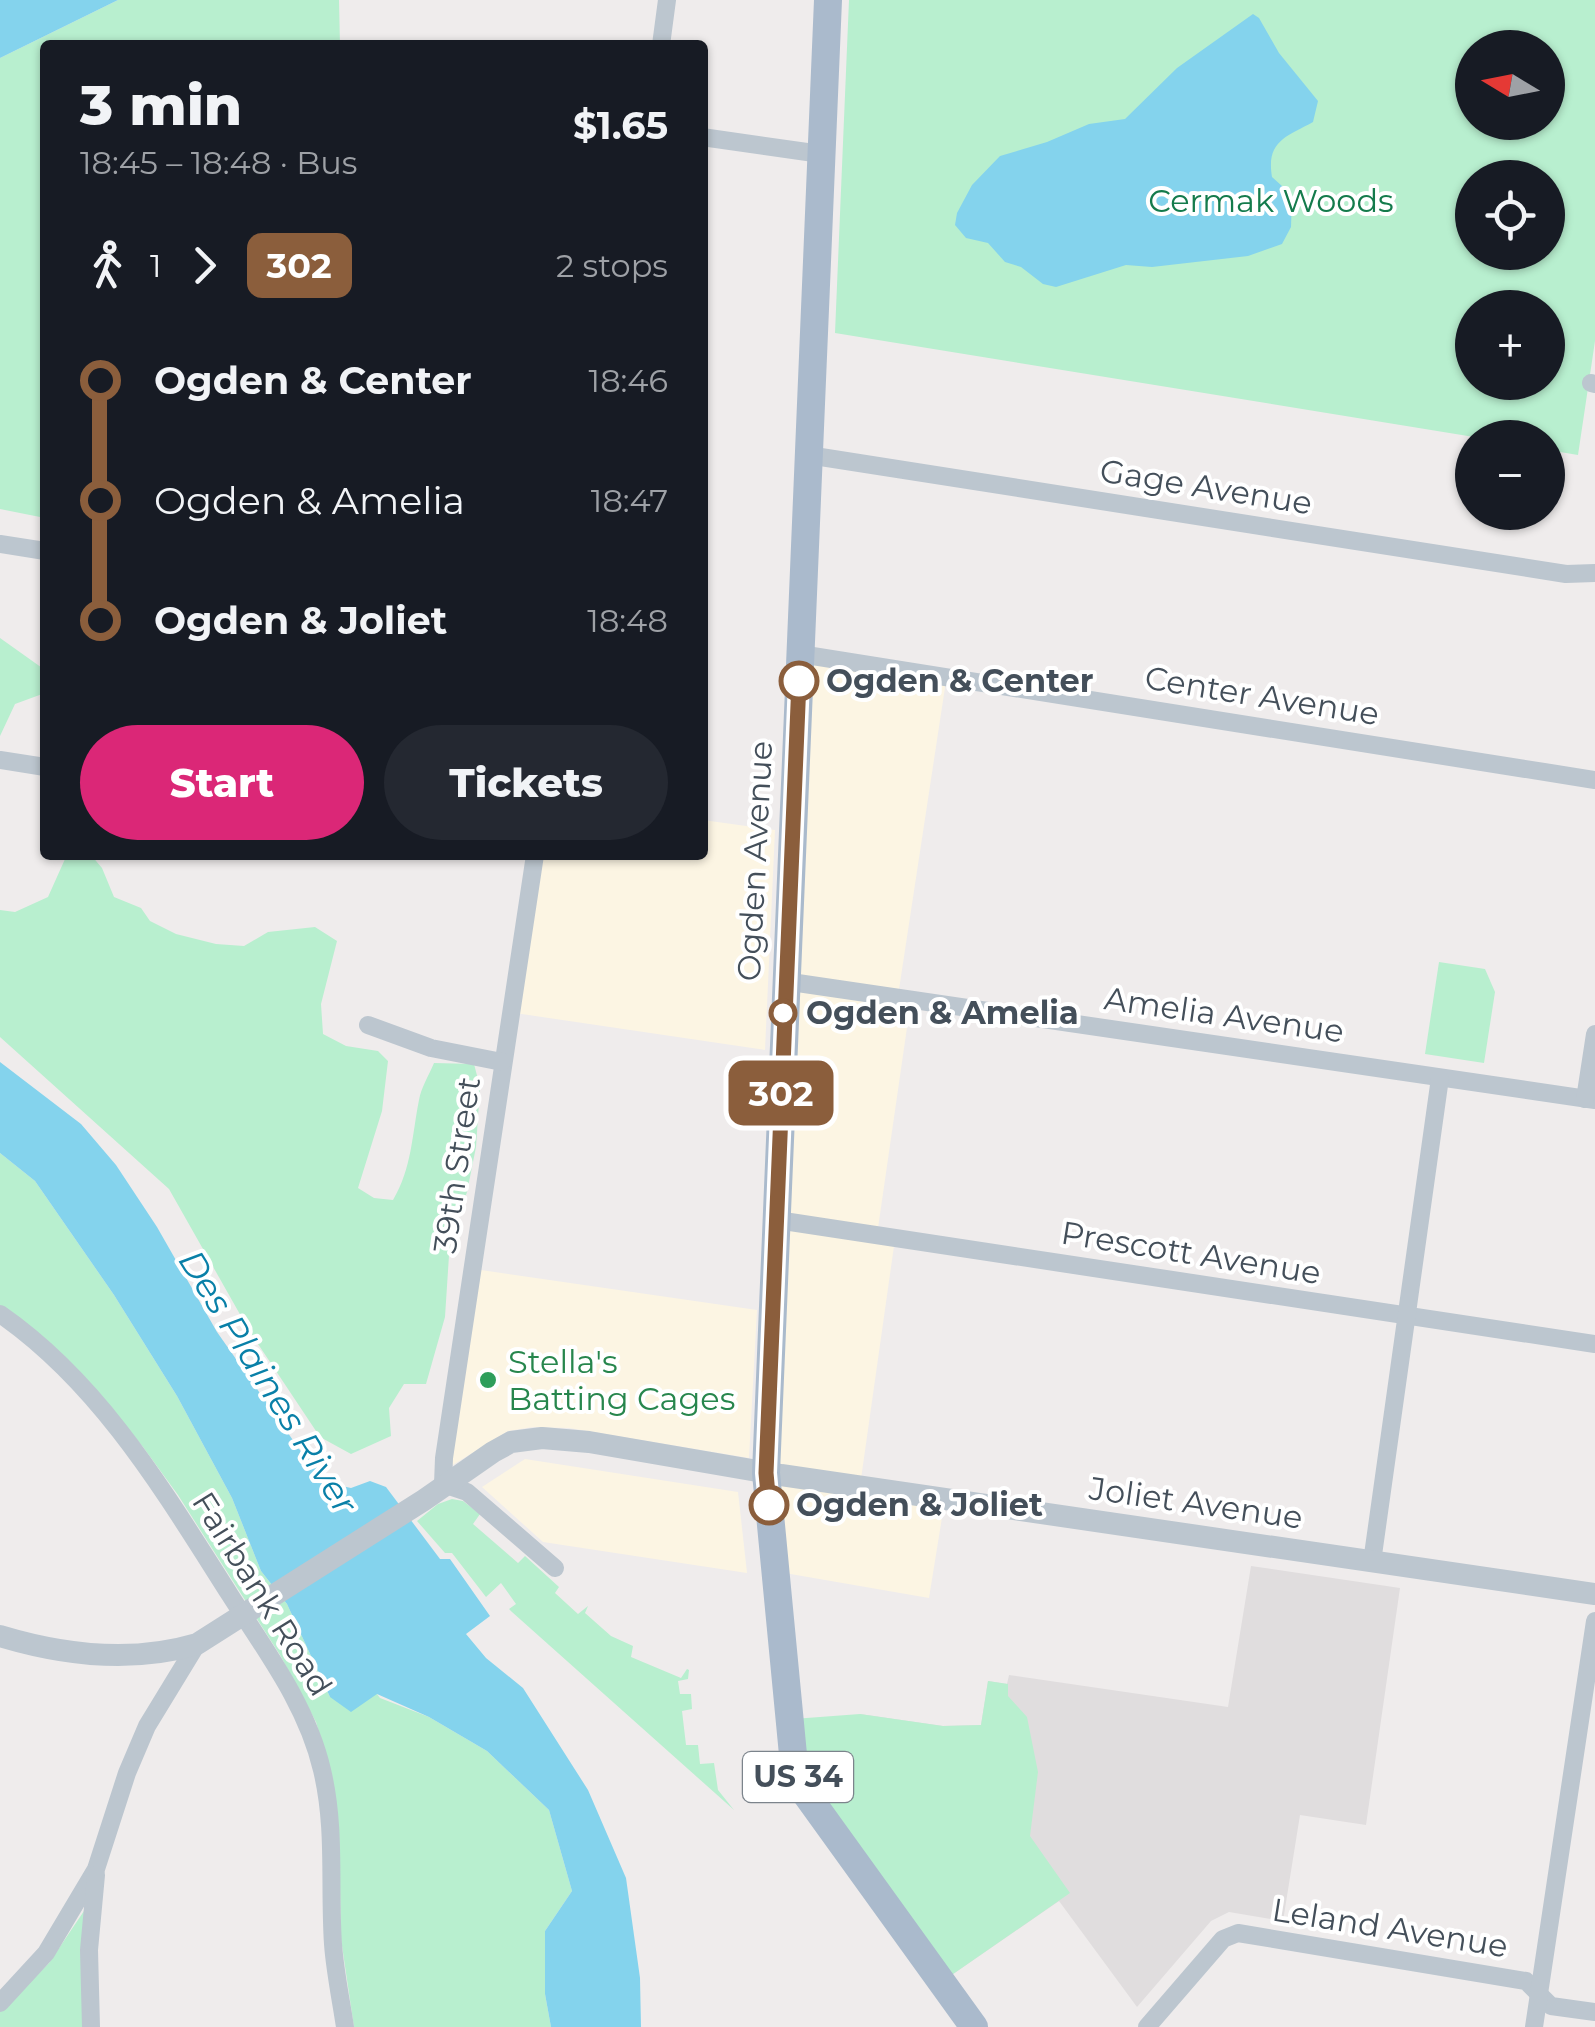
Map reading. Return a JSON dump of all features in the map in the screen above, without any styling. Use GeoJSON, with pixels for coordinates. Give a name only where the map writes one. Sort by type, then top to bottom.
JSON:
{"type":"FeatureCollection","features":[{"type":"Feature","properties":{"kind":"main road","name":"Ogden Avenue"},"geometry":{"type":"LineString","coordinates":[[828,0],[766,1473],[794,1765],[801,1787],[974,2027]]}},
{"type":"Feature","properties":{"kind":"street"},"geometry":{"type":"LineString","coordinates":[[662,40],[668,0]]}},
{"type":"Feature","properties":{"kind":"street"},"geometry":{"type":"LineString","coordinates":[[708,138],[822,154]]}},
{"type":"Feature","properties":{"kind":"street","name":"Gage Avenue"},"geometry":{"type":"LineString","coordinates":[[808,455],[1566,574],[1595,573]]}},
{"type":"Feature","properties":{"kind":"street"},"geometry":{"type":"LineString","coordinates":[[0,544],[40,550]]}},
{"type":"Feature","properties":{"kind":"street","name":"Center Avenue"},"geometry":{"type":"LineString","coordinates":[[800,654],[1595,780]]}},
{"type":"Feature","properties":{"kind":"street"},"geometry":{"type":"LineString","coordinates":[[0,760],[40,766]]}},
{"type":"Feature","properties":{"kind":"street","name":"39th Street"},"geometry":{"type":"LineString","coordinates":[[443,1484],[502,1062],[535,860]]}},
{"type":"Feature","properties":{"kind":"street","name":"Amelia Avenue"},"geometry":{"type":"LineString","coordinates":[[784,980],[1590,1099]]}},
{"type":"Feature","properties":{"kind":"street"},"geometry":{"type":"LineString","coordinates":[[368,1025],[430,1048],[502,1062]]}},
{"type":"Feature","properties":{"kind":"street"},"geometry":{"type":"LineString","coordinates":[[1590,1099],[1595,1034]]}},
{"type":"Feature","properties":{"kind":"street"},"geometry":{"type":"LineString","coordinates":[[1372,1562],[1440,1078]]}},
{"type":"Feature","properties":{"kind":"street","name":"Prescott Avenue"},"geometry":{"type":"LineString","coordinates":[[778,1220],[1595,1344]]}},
{"type":"Feature","properties":{"kind":"street","name":"Fairbank Road"},"geometry":{"type":"LineString","coordinates":[[0,1314],[56,1358],[108,1417],[252,1610],[321,1766],[332,1845],[333,1945],[346,2027]]}},
{"type":"Feature","properties":{"kind":"street","name":"Joliet Avenue"},"geometry":{"type":"LineString","coordinates":[[0,1636],[102,1656],[166,1654],[196,1644],[511,1442],[542,1438],[1595,1594]]}},
{"type":"Feature","properties":{"kind":"street"},"geometry":{"type":"LineString","coordinates":[[443,1484],[467,1492],[554,1568]]}},
{"type":"Feature","properties":{"kind":"street"},"geometry":{"type":"LineString","coordinates":[[1534,2027],[1595,1621]]}},
{"type":"Feature","properties":{"kind":"street"},"geometry":{"type":"LineString","coordinates":[[0,2003],[46,1953],[96,1869],[127,1773],[147,1726],[196,1644]]}},
{"type":"Feature","properties":{"kind":"street"},"geometry":{"type":"LineString","coordinates":[[92,2027],[89,1950],[96,1869]]}},
{"type":"Feature","properties":{"kind":"street","name":"Leland Avenue"},"geometry":{"type":"LineString","coordinates":[[1147,2027],[1224,1938],[1238,1934],[1526,1981],[1551,2006],[1595,2012]]}},
{"type":"Feature","properties":{"kind":"shaded area"},"geometry":{"type":"Polygon","coordinates":[[[803,658],[946,681],[898,996],[911,1000],[877,1235],[895,1239],[860,1486],[945,1499],[929,1598],[779,1572],[769,1469],[803,658]]]}},
{"type":"Feature","properties":{"kind":"shaded area"},"geometry":{"type":"Polygon","coordinates":[[[708,821],[775,830],[765,1050],[515,1013],[540,860],[708,860],[708,821]]]}},
{"type":"Feature","properties":{"kind":"shaded area"},"geometry":{"type":"Polygon","coordinates":[[[481,1270],[757,1310],[749,1458],[569,1428],[533,1427],[508,1431],[451,1466],[481,1270]]]}},
{"type":"Feature","properties":{"kind":"shaded area"},"geometry":{"type":"Polygon","coordinates":[[[525,1459],[738,1492],[747,1573],[543,1542],[482,1487],[525,1459]]]}},
{"type":"Feature","properties":{"kind":"shaded area"},"geometry":{"type":"Polygon","coordinates":[[[1251,1566],[1400,1588],[1366,1825],[1300,1815],[1283,1921],[1229,1912],[1211,1921],[1137,2007],[1059,1901],[943,1981],[860,1714],[943,1726],[981,1725],[988,1681],[1007,1684],[1009,1675],[1228,1707],[1251,1566]]]}},
{"type":"Feature","properties":{"kind":"green space"},"geometry":{"type":"Polygon","coordinates":[[[118,0],[339,0],[340,40],[40,40],[40,517],[0,509],[0,58],[118,0]]]}},
{"type":"Feature","properties":{"kind":"green space","name":"Cermak Woods"},"geometry":{"type":"Polygon","coordinates":[[[849,0],[1595,0],[1595,341],[1578,455],[1565,453],[1565,420],[1455,420],[1455,434],[835,333],[849,0]]]}},
{"type":"Feature","properties":{"kind":"green space"},"geometry":{"type":"Polygon","coordinates":[[[0,638],[40,666],[40,695],[15,704],[0,736],[0,638]]]}},
{"type":"Feature","properties":{"kind":"green space"},"geometry":{"type":"Polygon","coordinates":[[[65,860],[95,860],[114,897],[141,908],[150,921],[176,934],[244,946],[268,932],[315,927],[337,941],[321,1004],[323,1034],[346,1046],[378,1051],[388,1061],[382,1111],[358,1188],[374,1198],[393,1200],[399,1188],[408,1164],[420,1095],[434,1063],[474,1064],[480,1087],[476,1147],[467,1192],[450,1240],[445,1317],[426,1384],[404,1384],[389,1408],[391,1436],[351,1454],[320,1437],[250,1332],[169,1189],[0,1037],[0,910],[15,912],[48,897],[65,860]]]}},
{"type":"Feature","properties":{"kind":"green space"},"geometry":{"type":"Polygon","coordinates":[[[1439,962],[1485,969],[1495,992],[1484,1063],[1425,1054],[1439,962]]]}},
{"type":"Feature","properties":{"kind":"green space"},"geometry":{"type":"Polygon","coordinates":[[[0,1153],[35,1181],[114,1295],[177,1396],[232,1498],[261,1571],[287,1604],[330,1697],[377,1694],[429,1717],[487,1751],[549,1810],[572,1891],[545,1931],[545,1994],[551,2027],[354,2027],[341,1939],[339,1834],[330,1770],[316,1722],[280,1655],[143,1447],[110,1407],[0,1305],[0,1153]]]}},
{"type":"Feature","properties":{"kind":"green space"},"geometry":{"type":"Polygon","coordinates":[[[452,1499],[463,1501],[480,1514],[473,1524],[518,1563],[525,1556],[559,1587],[555,1593],[578,1614],[588,1606],[585,1613],[611,1636],[633,1646],[631,1657],[681,1678],[689,1670],[688,1679],[678,1681],[680,1694],[691,1694],[692,1709],[682,1711],[686,1745],[698,1745],[700,1764],[714,1763],[718,1790],[734,1810],[512,1612],[509,1609],[516,1604],[501,1583],[486,1597],[452,1553],[445,1553],[417,1521],[438,1504],[452,1499]]]}},
{"type":"Feature","properties":{"kind":"green space"},"geometry":{"type":"Polygon","coordinates":[[[988,1681],[1008,1684],[1008,1696],[1027,1717],[1038,1772],[1030,1836],[1070,1893],[943,1981],[811,1800],[793,1719],[860,1714],[943,1726],[981,1725],[988,1681]]]}},
{"type":"Feature","properties":{"kind":"green space"},"geometry":{"type":"Polygon","coordinates":[[[84,1911],[82,2027],[0,2027],[0,2012],[49,1963],[84,1911]]]}},
{"type":"Feature","properties":{"kind":"water"},"geometry":{"type":"Polygon","coordinates":[[[0,0],[118,0],[0,58],[0,0]]]}},
{"type":"Feature","properties":{"kind":"water"},"geometry":{"type":"Polygon","coordinates":[[[1253,14],[1318,101],[1313,122],[1280,142],[1272,155],[1272,177],[1292,195],[1291,227],[1282,244],[1248,256],[1152,267],[1126,265],[1056,287],[1043,284],[1021,267],[1005,262],[988,243],[966,238],[955,225],[972,185],[1000,156],[1089,124],[1125,119],[1177,68],[1253,14]]]}},
{"type":"Feature","properties":{"kind":"water"},"geometry":{"type":"Polygon","coordinates":[[[0,1062],[81,1124],[116,1165],[217,1332],[302,1453],[337,1485],[351,1488],[370,1481],[386,1487],[440,1559],[450,1559],[490,1616],[466,1634],[486,1658],[523,1688],[588,1790],[626,1878],[640,1978],[641,2027],[551,2027],[545,1994],[545,1931],[572,1891],[549,1810],[487,1751],[429,1717],[377,1694],[351,1712],[330,1697],[287,1604],[261,1571],[232,1498],[177,1396],[114,1295],[35,1181],[0,1153],[0,1062]]]}},
{"type":"Feature","properties":{"kind":"bus line","name":"302"},"geometry":{"type":"LineString","coordinates":[[769,1505],[766,1473],[799,681]]}},
{"type":"Feature","properties":{"kind":"place","name":"Ogden & Center"},"geometry":{"type":"Point","coordinates":[799,681]}},
{"type":"Feature","properties":{"kind":"place","name":"Ogden & Amelia"},"geometry":{"type":"Point","coordinates":[783,1013]}},
{"type":"Feature","properties":{"kind":"place","name":"Stella's Batting Cages"},"geometry":{"type":"Point","coordinates":[488,1380]}},
{"type":"Feature","properties":{"kind":"place","name":"Ogden & Joliet"},"geometry":{"type":"Point","coordinates":[769,1505]}},
{"type":"Feature","properties":{"kind":"water label","name":"Des Plaines River"},"geometry":{"type":"Point","coordinates":[268,1382]}}]}
